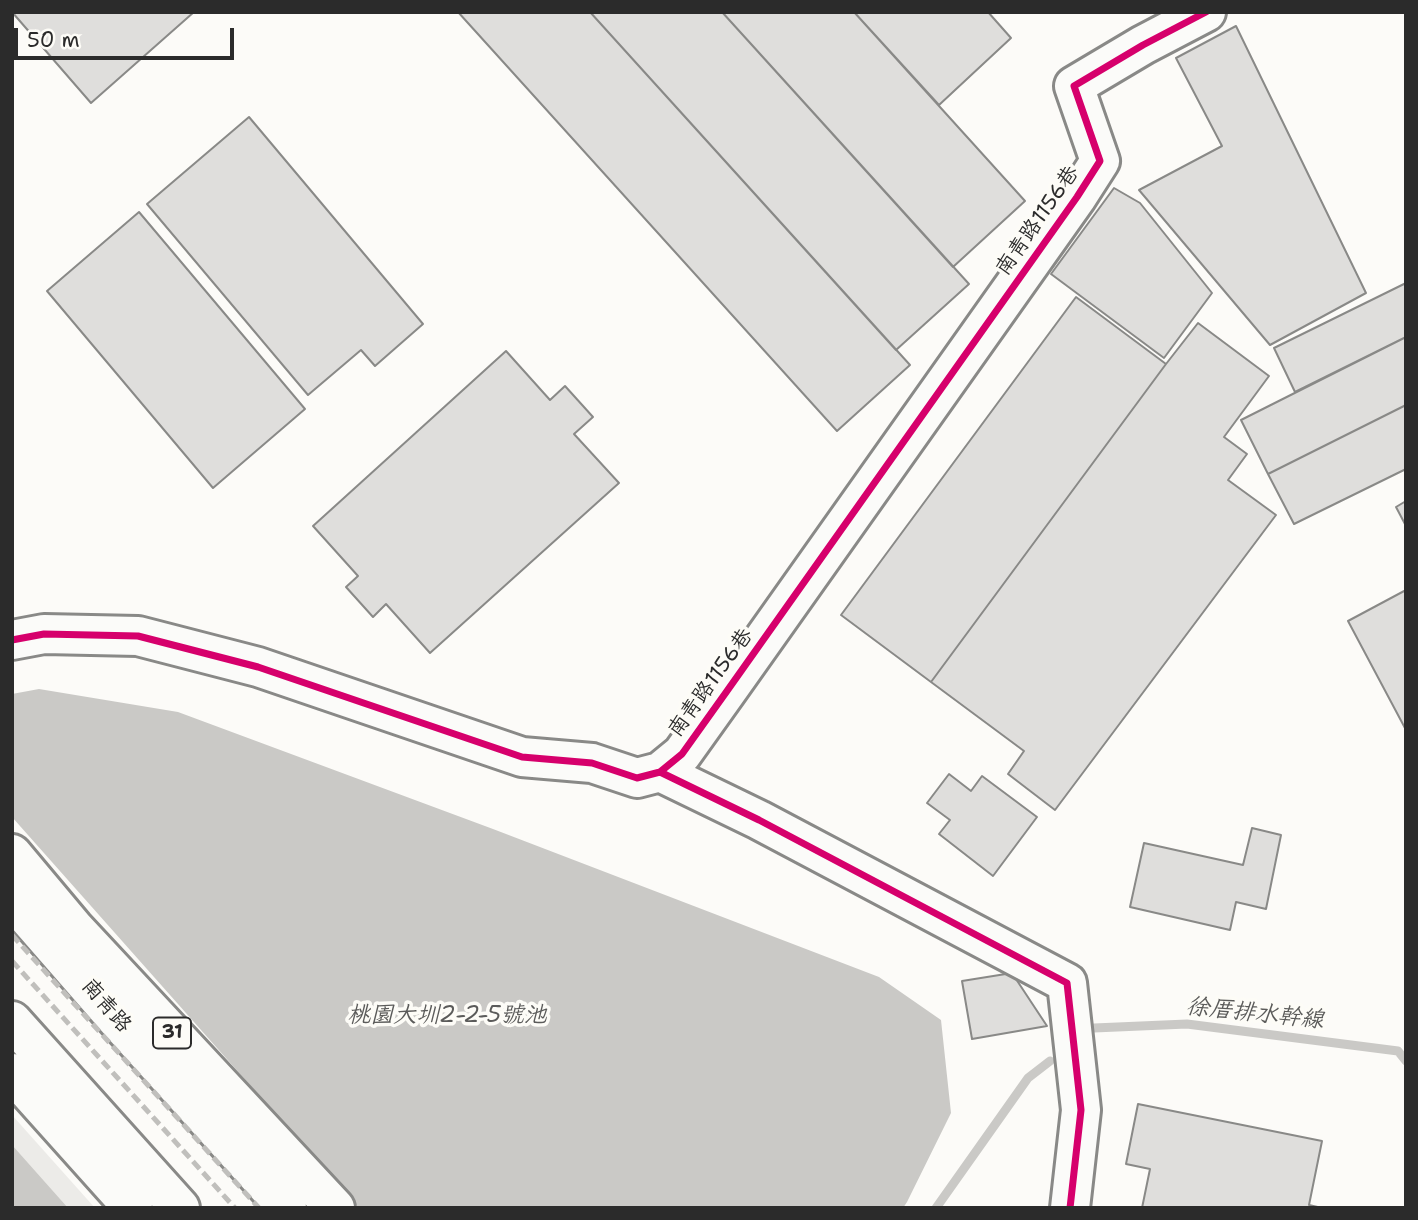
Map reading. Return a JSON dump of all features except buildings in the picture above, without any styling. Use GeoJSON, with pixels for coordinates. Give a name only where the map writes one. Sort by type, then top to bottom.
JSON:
{"type":"FeatureCollection","features":[{"type":"Feature","properties":{"kind":"street","name":"南青路1156巷"},"geometry":{"type":"LineString","coordinates":[[660,772],[682,754],[1101,161],[1074,86],[1206,12]]}},
{"type":"Feature","properties":{"kind":"street"},"geometry":{"type":"LineString","coordinates":[[12,640],[44,634],[138,636],[258,667],[522,757],[592,763],[637,778],[660,772],[759,820],[1067,983],[1081,1110],[1070,1208]]}},
{"type":"Feature","properties":{"kind":"street","name":"31"},"geometry":{"type":"LineString","coordinates":[[12,854],[74,929],[335,1208]]}},
{"type":"Feature","properties":{"kind":"street","name":"南青路"},"geometry":{"type":"LineString","coordinates":[[12,898],[120,1023],[287,1208]]}},
{"type":"Feature","properties":{"kind":"street"},"geometry":{"type":"LineString","coordinates":[[12,1021],[180,1208]]}},
{"type":"Feature","properties":{"kind":"street"},"geometry":{"type":"LineString","coordinates":[[12,1073],[133,1208]]}},
{"type":"Feature","properties":{"kind":"street"},"geometry":{"type":"LineString","coordinates":[[86,1104],[144,1208]]}},
{"type":"Feature","properties":{"kind":"street","name":"南青路"},"geometry":{"type":"LineString","coordinates":[[201,1112],[297,1167]]}},
{"type":"Feature","properties":{"kind":"shaded area"},"geometry":{"type":"Polygon","coordinates":[[[12,1115],[95,1208],[12,1208],[12,1115]]]}},
{"type":"Feature","properties":{"kind":"water","name":"桃園大圳2-2-5號池"},"geometry":{"type":"Polygon","coordinates":[[[39,689],[178,712],[879,977],[941,1020],[951,1113],[907,1202],[903,1208],[359,1208],[12,817],[12,694],[39,689]]]}},
{"type":"Feature","properties":{"kind":"water"},"geometry":{"type":"Polygon","coordinates":[[[12,1145],[68,1208],[12,1208],[12,1145]]]}},
{"type":"Feature","properties":{"kind":"waterway","name":"徐厝排水幹線"},"geometry":{"type":"LineString","coordinates":[[1094,1028],[1187,1024],[1398,1051],[1406,1061]]}},
{"type":"Feature","properties":{"kind":"waterway","name":"徐厝排水幹線"},"geometry":{"type":"LineString","coordinates":[[936,1208],[1028,1078],[1050,1061]]}},
{"type":"Feature","properties":{"kind":"railway"},"geometry":{"type":"LineString","coordinates":[[12,935],[259,1208]]}},
{"type":"Feature","properties":{"kind":"railway"},"geometry":{"type":"LineString","coordinates":[[12,961],[235,1208]]}},
{"type":"Feature","properties":{"kind":"cycle path"},"geometry":{"type":"LineString","coordinates":[[12,640],[44,634],[138,636],[258,667],[522,757],[592,763],[637,778],[660,772],[682,754],[1100,161],[1074,86],[1206,12]]}},
{"type":"Feature","properties":{"kind":"cycle path"},"geometry":{"type":"LineString","coordinates":[[660,772],[759,820],[1067,983],[1081,1110],[1070,1208]]}}]}
